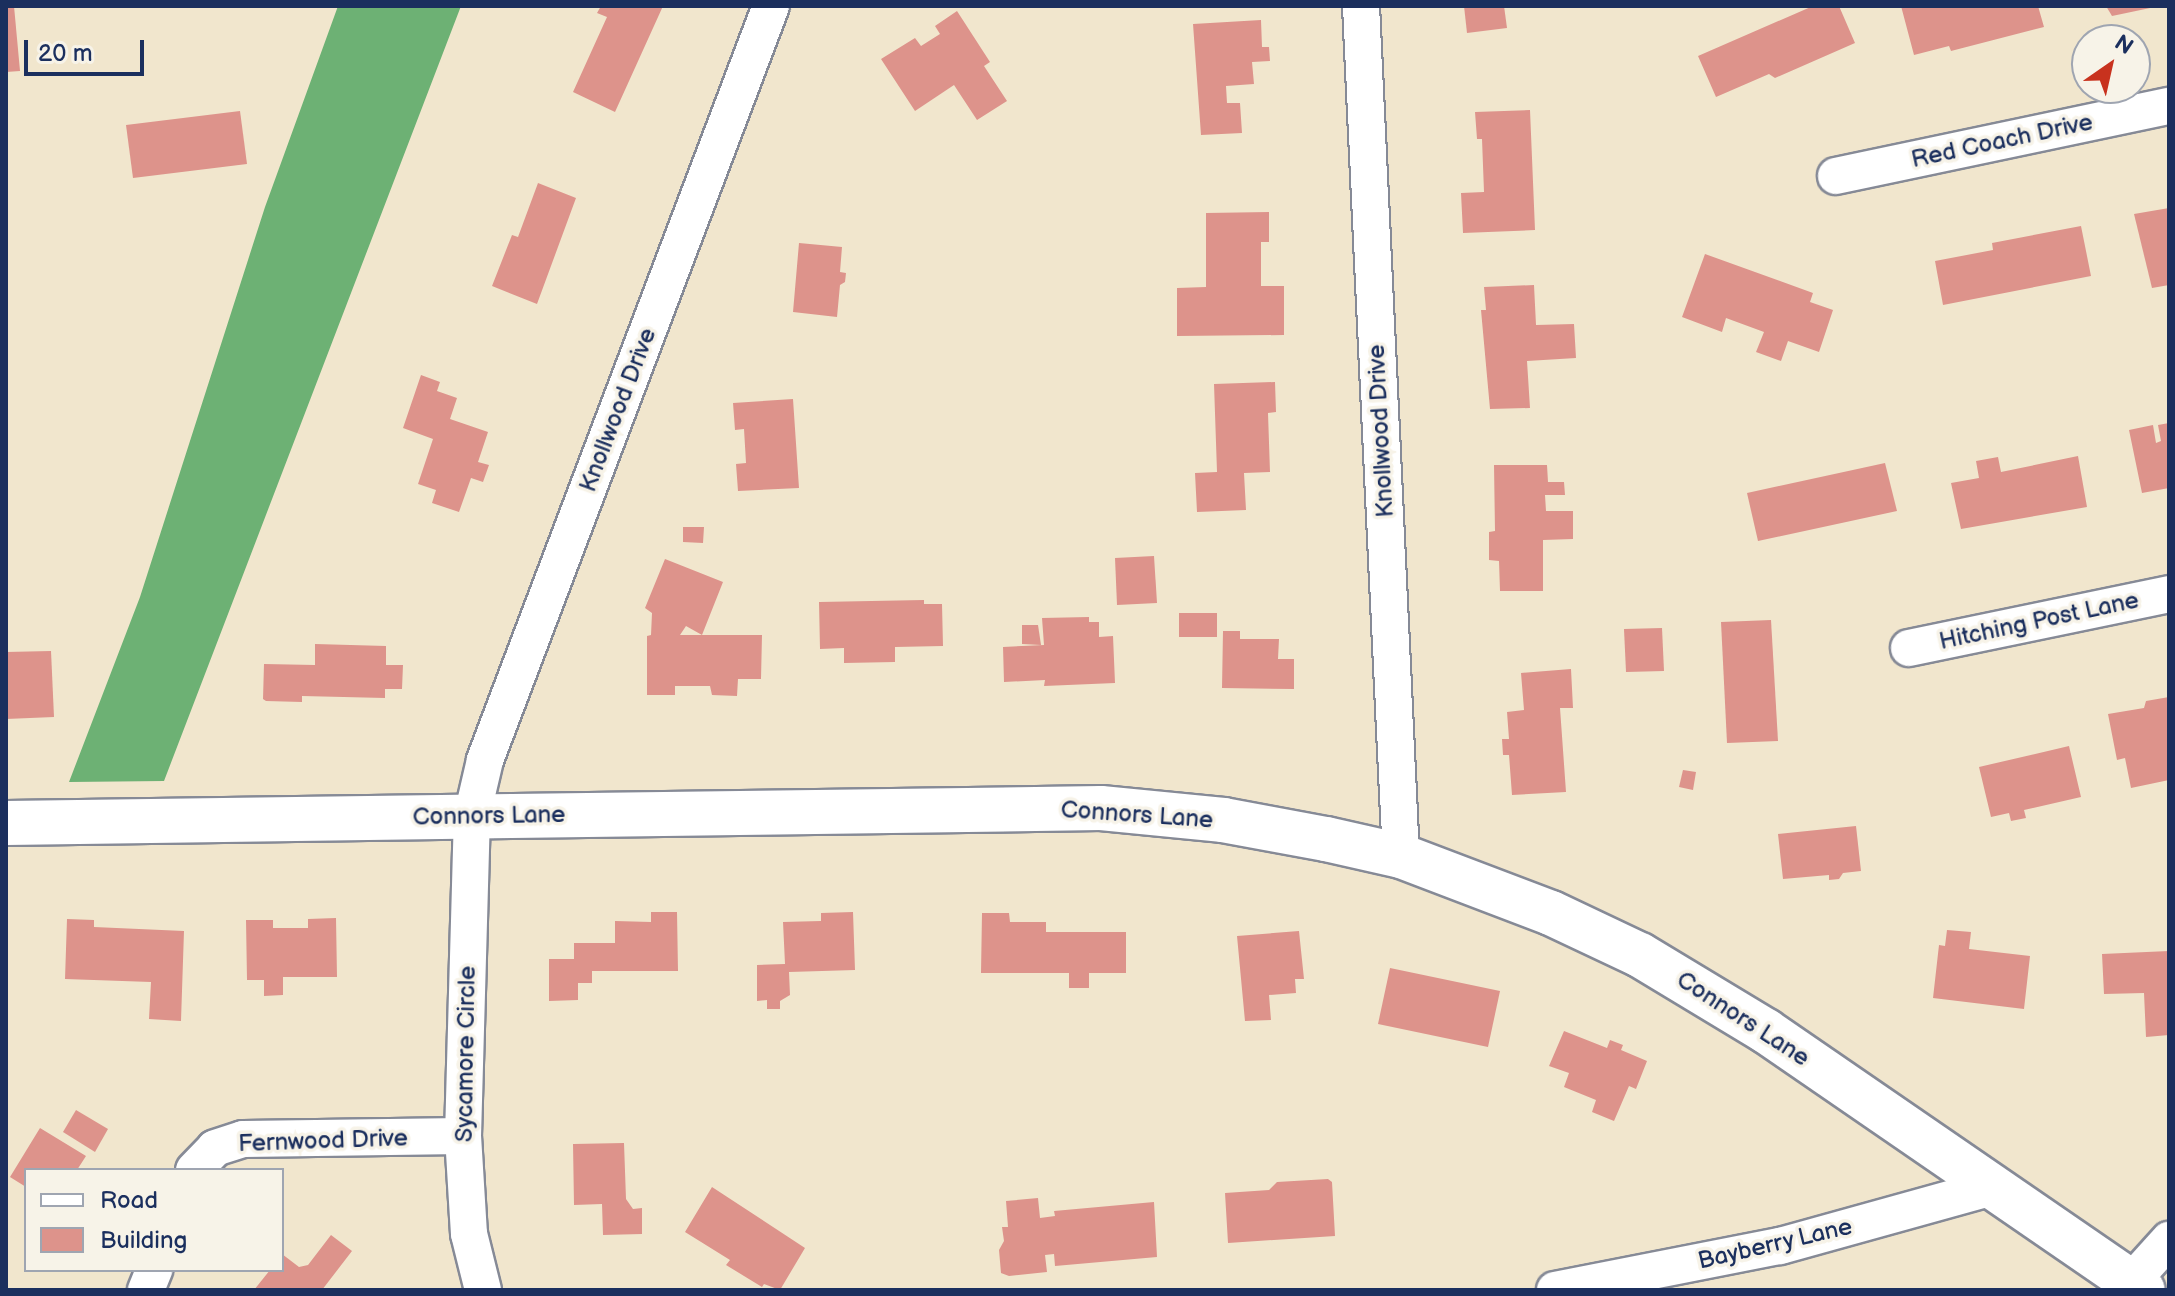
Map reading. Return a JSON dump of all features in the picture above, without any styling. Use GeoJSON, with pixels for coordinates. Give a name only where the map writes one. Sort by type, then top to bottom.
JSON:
{"type":"FeatureCollection","features":[{"type":"Feature","properties":{"kind":"street","name":"Knollwood Drive"},"geometry":{"type":"LineString","coordinates":[[472,816],[485,760],[771,6]]}},
{"type":"Feature","properties":{"kind":"street","name":"Knollwood Drive"},"geometry":{"type":"LineString","coordinates":[[1361,6],[1401,856]]}},
{"type":"Feature","properties":{"kind":"street","name":"Red Coach Drive"},"geometry":{"type":"LineString","coordinates":[[1836,176],[2169,106]]}},
{"type":"Feature","properties":{"kind":"street","name":"Hitching Post Lane"},"geometry":{"type":"LineString","coordinates":[[1909,648],[2169,594]]}},
{"type":"Feature","properties":{"kind":"street","name":"Connors Lane"},"geometry":{"type":"LineString","coordinates":[[6,823],[1101,808],[1223,820],[1401,856],[1551,913],[1651,961],[1766,1031],[2137,1286]]}},
{"type":"Feature","properties":{"kind":"street","name":"Sycamore Circle"},"geometry":{"type":"LineString","coordinates":[[472,816],[463,1136],[469,1234],[483,1290]]}},
{"type":"Feature","properties":{"kind":"street","name":"Fernwood Drive"},"geometry":{"type":"LineString","coordinates":[[196,1168],[215,1148],[243,1139],[463,1136]]}},
{"type":"Feature","properties":{"kind":"street","name":"Bayberry Lane"},"geometry":{"type":"LineString","coordinates":[[1555,1290],[1780,1246],[1993,1187]]}},
{"type":"Feature","properties":{"kind":"street"},"geometry":{"type":"LineString","coordinates":[[2137,1286],[2169,1240]]}},
{"type":"Feature","properties":{"kind":"green space"},"geometry":{"type":"Polygon","coordinates":[[[338,6],[461,6],[164,781],[69,782],[140,597],[265,207],[338,6]]]}},
{"type":"Feature","properties":{"kind":"building"},"geometry":{"type":"Polygon","coordinates":[[[6,6],[14,6],[20,71],[6,72],[6,6]]]}},
{"type":"Feature","properties":{"kind":"building"},"geometry":{"type":"Polygon","coordinates":[[[601,6],[663,6],[615,112],[573,92],[607,17],[597,13],[601,6]]]}},
{"type":"Feature","properties":{"kind":"building"},"geometry":{"type":"Polygon","coordinates":[[[1464,6],[1504,6],[1507,28],[1467,33],[1464,6]]]}},
{"type":"Feature","properties":{"kind":"building"},"geometry":{"type":"Polygon","coordinates":[[[1813,6],[1839,6],[1855,43],[1775,78],[1769,74],[1716,97],[1698,56],[1813,6]]]}},
{"type":"Feature","properties":{"kind":"building"},"geometry":{"type":"Polygon","coordinates":[[[1901,6],[2038,6],[2044,27],[1951,51],[1949,46],[1914,55],[1901,6]]]}},
{"type":"Feature","properties":{"kind":"building"},"geometry":{"type":"Polygon","coordinates":[[[2106,6],[2155,6],[2155,7],[2112,16],[2106,6]]]}},
{"type":"Feature","properties":{"kind":"building"},"geometry":{"type":"Polygon","coordinates":[[[957,11],[990,62],[984,66],[1007,101],[977,120],[954,85],[915,111],[881,59],[915,38],[921,46],[940,34],[935,26],[957,11]]]}},
{"type":"Feature","properties":{"kind":"building"},"geometry":{"type":"Polygon","coordinates":[[[1261,20],[1262,47],[1269,47],[1270,61],[1252,62],[1254,84],[1226,86],[1227,103],[1240,103],[1242,133],[1201,135],[1193,24],[1261,20]]]}},
{"type":"Feature","properties":{"kind":"building"},"geometry":{"type":"Polygon","coordinates":[[[1530,110],[1535,230],[1463,233],[1461,193],[1484,192],[1482,139],[1477,139],[1475,112],[1530,110]]]}},
{"type":"Feature","properties":{"kind":"building"},"geometry":{"type":"Polygon","coordinates":[[[240,111],[247,164],[133,178],[126,125],[240,111]]]}},
{"type":"Feature","properties":{"kind":"building"},"geometry":{"type":"Polygon","coordinates":[[[538,183],[576,198],[537,304],[492,286],[512,235],[518,237],[538,183]]]}},
{"type":"Feature","properties":{"kind":"building"},"geometry":{"type":"Polygon","coordinates":[[[2169,208],[2169,285],[2152,288],[2134,214],[2169,208]]]}},
{"type":"Feature","properties":{"kind":"building"},"geometry":{"type":"Polygon","coordinates":[[[1269,212],[1269,242],[1261,242],[1261,286],[1284,286],[1284,335],[1177,336],[1177,288],[1206,287],[1206,213],[1269,212]]]}},
{"type":"Feature","properties":{"kind":"building"},"geometry":{"type":"Polygon","coordinates":[[[2081,226],[2091,276],[1943,305],[1935,261],[1993,250],[1992,243],[2081,226]]]}},
{"type":"Feature","properties":{"kind":"building"},"geometry":{"type":"Polygon","coordinates":[[[799,243],[842,247],[840,272],[846,273],[845,282],[840,285],[837,317],[793,312],[799,243]]]}},
{"type":"Feature","properties":{"kind":"building"},"geometry":{"type":"Polygon","coordinates":[[[1705,254],[1813,293],[1810,302],[1833,310],[1819,352],[1788,341],[1781,361],[1756,352],[1764,332],[1726,318],[1722,332],[1682,317],[1705,254]]]}},
{"type":"Feature","properties":{"kind":"building"},"geometry":{"type":"Polygon","coordinates":[[[1534,285],[1536,325],[1574,324],[1576,358],[1527,361],[1530,408],[1490,409],[1481,310],[1486,310],[1484,287],[1534,285]]]}},
{"type":"Feature","properties":{"kind":"building"},"geometry":{"type":"Polygon","coordinates":[[[421,375],[440,382],[437,391],[457,398],[450,419],[488,432],[478,462],[489,465],[483,482],[471,478],[459,512],[432,503],[436,490],[418,484],[433,439],[403,428],[421,375]]]}},
{"type":"Feature","properties":{"kind":"building"},"geometry":{"type":"Polygon","coordinates":[[[1275,382],[1276,412],[1268,413],[1270,472],[1244,473],[1246,510],[1197,512],[1195,473],[1217,472],[1214,384],[1275,382]]]}},
{"type":"Feature","properties":{"kind":"building"},"geometry":{"type":"Polygon","coordinates":[[[793,399],[799,488],[738,491],[736,464],[746,463],[744,429],[735,430],[733,403],[793,399]]]}},
{"type":"Feature","properties":{"kind":"building"},"geometry":{"type":"Polygon","coordinates":[[[2169,423],[2169,488],[2142,493],[2129,430],[2153,425],[2156,443],[2161,441],[2158,425],[2169,423]]]}},
{"type":"Feature","properties":{"kind":"building"},"geometry":{"type":"Polygon","coordinates":[[[2078,456],[2087,507],[1961,529],[1951,483],[1979,478],[1976,461],[1998,457],[2001,472],[2078,456]]]}},
{"type":"Feature","properties":{"kind":"building"},"geometry":{"type":"Polygon","coordinates":[[[1885,463],[1897,511],[1758,541],[1747,493],[1885,463]]]}},
{"type":"Feature","properties":{"kind":"building"},"geometry":{"type":"Polygon","coordinates":[[[1494,465],[1547,465],[1548,482],[1564,482],[1565,495],[1545,495],[1546,511],[1573,511],[1573,539],[1543,540],[1543,591],[1500,591],[1499,561],[1489,560],[1489,532],[1495,531],[1494,465]]]}},
{"type":"Feature","properties":{"kind":"building"},"geometry":{"type":"Polygon","coordinates":[[[683,527],[704,527],[703,543],[683,542],[683,527]]]}},
{"type":"Feature","properties":{"kind":"building"},"geometry":{"type":"Polygon","coordinates":[[[1154,556],[1157,603],[1117,605],[1115,558],[1154,556]]]}},
{"type":"Feature","properties":{"kind":"building"},"geometry":{"type":"Polygon","coordinates":[[[665,559],[723,582],[702,635],[762,635],[761,679],[738,679],[737,696],[712,695],[710,686],[675,686],[675,695],[647,695],[647,636],[651,635],[652,613],[645,608],[665,559]],[[686,626],[680,635],[702,635],[686,626]]]}},
{"type":"Feature","properties":{"kind":"building"},"geometry":{"type":"Polygon","coordinates":[[[924,600],[924,604],[942,604],[943,646],[895,647],[895,662],[844,663],[844,648],[820,649],[819,602],[924,600]]]}},
{"type":"Feature","properties":{"kind":"building"},"geometry":{"type":"Polygon","coordinates":[[[1179,613],[1217,613],[1217,637],[1179,637],[1179,613]]]}},
{"type":"Feature","properties":{"kind":"building"},"geometry":{"type":"Polygon","coordinates":[[[1089,617],[1089,622],[1099,622],[1099,637],[1113,636],[1115,683],[1044,686],[1045,680],[1004,682],[1003,647],[1044,645],[1042,618],[1089,617]]]}},
{"type":"Feature","properties":{"kind":"building"},"geometry":{"type":"Polygon","coordinates":[[[1771,620],[1778,741],[1727,743],[1721,622],[1771,620]]]}},
{"type":"Feature","properties":{"kind":"building"},"geometry":{"type":"Polygon","coordinates":[[[1022,625],[1038,625],[1041,645],[1022,644],[1022,625]]]}},
{"type":"Feature","properties":{"kind":"building"},"geometry":{"type":"Polygon","coordinates":[[[1662,628],[1664,671],[1626,672],[1624,629],[1662,628]]]}},
{"type":"Feature","properties":{"kind":"building"},"geometry":{"type":"Polygon","coordinates":[[[1223,631],[1240,631],[1240,639],[1279,639],[1278,659],[1294,659],[1294,689],[1222,688],[1223,631]]]}},
{"type":"Feature","properties":{"kind":"building"},"geometry":{"type":"Polygon","coordinates":[[[315,644],[386,646],[386,665],[403,665],[402,689],[385,689],[385,698],[302,696],[302,702],[263,699],[264,664],[315,665],[315,644]]]}},
{"type":"Feature","properties":{"kind":"building"},"geometry":{"type":"Polygon","coordinates":[[[51,651],[54,717],[6,719],[6,652],[51,651]]]}},
{"type":"Feature","properties":{"kind":"building"},"geometry":{"type":"Polygon","coordinates":[[[1571,669],[1573,708],[1560,708],[1566,792],[1512,795],[1509,755],[1503,755],[1502,739],[1509,739],[1507,712],[1524,710],[1521,673],[1571,669]]]}},
{"type":"Feature","properties":{"kind":"building"},"geometry":{"type":"Polygon","coordinates":[[[2169,697],[2169,780],[2131,788],[2125,758],[2117,760],[2108,714],[2144,708],[2146,701],[2169,697]]]}},
{"type":"Feature","properties":{"kind":"building"},"geometry":{"type":"Polygon","coordinates":[[[2069,746],[2081,797],[2024,810],[2026,818],[2011,821],[2009,813],[1991,817],[1979,767],[2069,746]]]}},
{"type":"Feature","properties":{"kind":"building"},"geometry":{"type":"Polygon","coordinates":[[[1683,770],[1696,772],[1693,790],[1679,787],[1683,770]]]}},
{"type":"Feature","properties":{"kind":"building"},"geometry":{"type":"Polygon","coordinates":[[[1856,826],[1861,871],[1843,873],[1839,879],[1829,880],[1829,875],[1783,879],[1778,834],[1856,826]]]}},
{"type":"Feature","properties":{"kind":"building"},"geometry":{"type":"Polygon","coordinates":[[[651,912],[677,912],[678,971],[592,971],[592,983],[578,983],[578,1000],[549,1001],[549,959],[574,959],[574,943],[615,943],[615,921],[651,922],[651,912]]]}},
{"type":"Feature","properties":{"kind":"building"},"geometry":{"type":"Polygon","coordinates":[[[853,912],[855,970],[789,972],[790,995],[780,1001],[780,1009],[767,1009],[767,1000],[757,1001],[757,965],[785,964],[783,922],[821,921],[821,913],[853,912]]]}},
{"type":"Feature","properties":{"kind":"building"},"geometry":{"type":"Polygon","coordinates":[[[982,913],[1009,913],[1010,922],[1046,922],[1046,932],[1126,932],[1126,973],[1089,973],[1089,988],[1069,988],[1069,973],[981,973],[982,913]]]}},
{"type":"Feature","properties":{"kind":"building"},"geometry":{"type":"Polygon","coordinates":[[[336,918],[337,977],[283,977],[283,995],[264,996],[264,980],[247,980],[246,920],[273,920],[273,928],[308,928],[308,919],[336,918]]]}},
{"type":"Feature","properties":{"kind":"building"},"geometry":{"type":"Polygon","coordinates":[[[67,919],[94,920],[94,927],[184,931],[181,1021],[149,1019],[151,982],[65,979],[67,919]]]}},
{"type":"Feature","properties":{"kind":"building"},"geometry":{"type":"Polygon","coordinates":[[[1947,930],[1971,932],[1969,949],[2030,956],[2024,1009],[1933,998],[1939,945],[1945,946],[1947,930]]]}},
{"type":"Feature","properties":{"kind":"building"},"geometry":{"type":"Polygon","coordinates":[[[1299,931],[1304,979],[1295,979],[1296,993],[1269,995],[1271,1020],[1245,1021],[1237,936],[1299,931]]]}},
{"type":"Feature","properties":{"kind":"building"},"geometry":{"type":"Polygon","coordinates":[[[2169,951],[2169,1035],[2146,1037],[2144,993],[2104,994],[2102,954],[2169,951]]]}},
{"type":"Feature","properties":{"kind":"building"},"geometry":{"type":"Polygon","coordinates":[[[1390,968],[1500,991],[1488,1047],[1378,1024],[1390,968]]]}},
{"type":"Feature","properties":{"kind":"building"},"geometry":{"type":"Polygon","coordinates":[[[1564,1031],[1607,1048],[1610,1040],[1623,1045],[1621,1050],[1647,1061],[1636,1089],[1629,1086],[1614,1121],[1592,1112],[1596,1100],[1564,1087],[1569,1073],[1549,1066],[1564,1031]]]}},
{"type":"Feature","properties":{"kind":"building"},"geometry":{"type":"Polygon","coordinates":[[[76,1110],[108,1129],[95,1152],[63,1132],[76,1110]]]}},
{"type":"Feature","properties":{"kind":"building"},"geometry":{"type":"Polygon","coordinates":[[[40,1128],[86,1156],[78,1168],[24,1168],[24,1186],[10,1177],[40,1128]]]}},
{"type":"Feature","properties":{"kind":"building"},"geometry":{"type":"Polygon","coordinates":[[[624,1143],[626,1199],[633,1209],[642,1208],[642,1234],[603,1235],[602,1204],[574,1205],[573,1144],[624,1143]]]}},
{"type":"Feature","properties":{"kind":"building"},"geometry":{"type":"Polygon","coordinates":[[[1328,1179],[1332,1182],[1335,1236],[1228,1243],[1225,1193],[1269,1190],[1277,1182],[1328,1179]]]}},
{"type":"Feature","properties":{"kind":"building"},"geometry":{"type":"Polygon","coordinates":[[[712,1187],[805,1248],[780,1290],[764,1284],[762,1287],[726,1265],[730,1260],[685,1232],[712,1187]]]}},
{"type":"Feature","properties":{"kind":"building"},"geometry":{"type":"Polygon","coordinates":[[[1038,1198],[1040,1218],[1055,1216],[1054,1211],[1154,1202],[1157,1257],[1055,1266],[1054,1254],[1045,1255],[1047,1272],[1009,1276],[1001,1273],[999,1250],[1004,1241],[1002,1227],[1008,1227],[1006,1201],[1038,1198]]]}},
{"type":"Feature","properties":{"kind":"building"},"geometry":{"type":"Polygon","coordinates":[[[331,1235],[352,1251],[322,1290],[254,1290],[268,1272],[284,1272],[284,1256],[299,1267],[308,1265],[331,1235]]]}}]}
